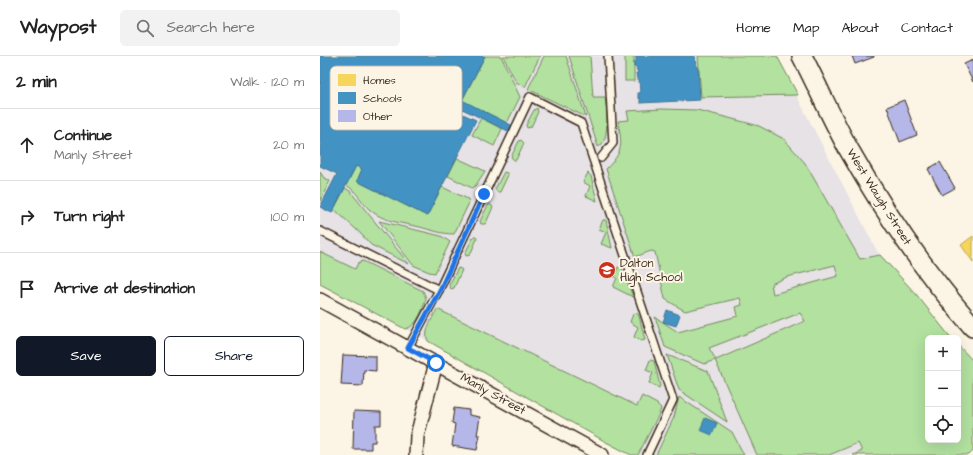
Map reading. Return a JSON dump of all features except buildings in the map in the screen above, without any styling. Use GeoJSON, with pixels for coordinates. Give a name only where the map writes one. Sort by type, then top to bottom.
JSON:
{"type":"FeatureCollection","features":[{"type":"Feature","properties":{"kind":"street","name":"West Waugh Street"},"geometry":{"type":"LineString","coordinates":[[802,56],[848,147],[895,225],[954,305],[973,327]]}},
{"type":"Feature","properties":{"kind":"street","name":"Manly Street"},"geometry":{"type":"LineString","coordinates":[[320,300],[602,455]]}},
{"type":"Feature","properties":{"kind":"street"},"geometry":{"type":"LineString","coordinates":[[416,455],[417,436],[436,363]]}},
{"type":"Feature","properties":{"kind":"lane"},"geometry":{"type":"LineString","coordinates":[[601,158],[613,143],[608,56]]}},
{"type":"Feature","properties":{"kind":"lane"},"geometry":{"type":"LineString","coordinates":[[408,348],[440,290],[530,97],[581,122],[673,400],[647,455]]}},
{"type":"Feature","properties":{"kind":"lane"},"geometry":{"type":"LineString","coordinates":[[320,231],[440,290]]}},
{"type":"Feature","properties":{"kind":"shaded area","name":"Dalton High School"},"geometry":{"type":"Polygon","coordinates":[[[320,56],[776,56],[877,251],[916,294],[949,335],[925,335],[925,443],[961,443],[961,348],[973,361],[973,451],[969,455],[631,455],[428,341],[320,284],[320,56]]]}},
{"type":"Feature","properties":{"kind":"green space"},"geometry":{"type":"Polygon","coordinates":[[[485,56],[501,56],[520,97],[507,123],[462,101],[485,56]]]}},
{"type":"Feature","properties":{"kind":"green space"},"geometry":{"type":"Polygon","coordinates":[[[503,56],[540,56],[525,87],[516,82],[503,56]]]}},
{"type":"Feature","properties":{"kind":"green space"},"geometry":{"type":"Polygon","coordinates":[[[544,56],[566,56],[586,117],[528,89],[544,56]]]}},
{"type":"Feature","properties":{"kind":"green space"},"geometry":{"type":"Polygon","coordinates":[[[569,56],[590,56],[593,97],[605,97],[607,116],[606,132],[605,139],[598,147],[569,56]]]}},
{"type":"Feature","properties":{"kind":"green space"},"geometry":{"type":"Polygon","coordinates":[[[625,56],[634,56],[634,81],[625,81],[625,56]]]}},
{"type":"Feature","properties":{"kind":"green space"},"geometry":{"type":"Polygon","coordinates":[[[698,56],[777,56],[798,95],[701,97],[698,56]]]}},
{"type":"Feature","properties":{"kind":"green space"},"geometry":{"type":"Polygon","coordinates":[[[537,108],[538,112],[531,127],[527,128],[526,125],[534,110],[537,108]]]}},
{"type":"Feature","properties":{"kind":"green space"},"geometry":{"type":"Polygon","coordinates":[[[662,109],[697,110],[759,126],[784,139],[805,163],[860,259],[880,255],[916,294],[949,335],[925,335],[925,443],[961,443],[961,348],[973,361],[973,451],[969,455],[853,455],[862,451],[858,443],[829,455],[757,455],[715,360],[704,364],[665,347],[655,317],[678,332],[738,316],[736,307],[742,305],[740,298],[685,311],[665,299],[655,252],[651,251],[635,257],[606,169],[619,152],[621,142],[618,121],[629,120],[627,111],[662,109]],[[835,265],[787,277],[771,284],[773,294],[838,276],[835,265]],[[800,313],[709,348],[716,360],[805,321],[800,313]]]}},
{"type":"Feature","properties":{"kind":"green space"},"geometry":{"type":"Polygon","coordinates":[[[481,118],[502,129],[494,146],[472,135],[481,118]]]}},
{"type":"Feature","properties":{"kind":"green space"},"geometry":{"type":"Polygon","coordinates":[[[521,140],[524,143],[516,160],[514,160],[511,157],[519,141],[521,140]]]}},
{"type":"Feature","properties":{"kind":"green space"},"geometry":{"type":"Polygon","coordinates":[[[457,158],[485,171],[476,185],[472,188],[448,176],[457,158]]]}},
{"type":"Feature","properties":{"kind":"green space"},"geometry":{"type":"Polygon","coordinates":[[[356,166],[362,169],[357,181],[427,216],[442,187],[468,199],[469,203],[454,234],[441,233],[394,222],[375,214],[350,187],[346,185],[356,166]]]}},
{"type":"Feature","properties":{"kind":"green space"},"geometry":{"type":"Polygon","coordinates":[[[320,172],[324,178],[330,181],[320,201],[320,172]]]}},
{"type":"Feature","properties":{"kind":"green space"},"geometry":{"type":"Polygon","coordinates":[[[504,172],[508,175],[500,192],[497,192],[495,189],[504,172]]]}},
{"type":"Feature","properties":{"kind":"green space"},"geometry":{"type":"Polygon","coordinates":[[[588,173],[591,176],[597,201],[586,196],[590,186],[583,182],[588,173]]]}},
{"type":"Feature","properties":{"kind":"green space"},"geometry":{"type":"Polygon","coordinates":[[[345,188],[350,191],[409,264],[371,245],[334,209],[345,188]]]}},
{"type":"Feature","properties":{"kind":"green space"},"geometry":{"type":"Polygon","coordinates":[[[490,204],[493,207],[486,223],[481,224],[480,221],[488,205],[490,204]]]}},
{"type":"Feature","properties":{"kind":"green space"},"geometry":{"type":"Polygon","coordinates":[[[603,220],[606,220],[612,248],[601,244],[606,232],[599,229],[603,220]]]}},
{"type":"Feature","properties":{"kind":"green space"},"geometry":{"type":"Polygon","coordinates":[[[379,221],[441,236],[450,242],[435,273],[413,265],[379,221]]]}},
{"type":"Feature","properties":{"kind":"green space"},"geometry":{"type":"Polygon","coordinates":[[[474,236],[476,236],[477,239],[470,255],[466,256],[465,253],[474,236]]]}},
{"type":"Feature","properties":{"kind":"green space"},"geometry":{"type":"Polygon","coordinates":[[[320,252],[355,269],[358,263],[363,261],[423,291],[426,298],[421,312],[413,325],[405,329],[320,284],[320,252]]]}},
{"type":"Feature","properties":{"kind":"green space"},"geometry":{"type":"Polygon","coordinates":[[[618,267],[622,268],[633,297],[613,287],[617,278],[614,276],[618,267]]]}},
{"type":"Feature","properties":{"kind":"green space"},"geometry":{"type":"Polygon","coordinates":[[[458,268],[462,270],[454,288],[451,289],[449,285],[458,268]]]}},
{"type":"Feature","properties":{"kind":"green space"},"geometry":{"type":"Polygon","coordinates":[[[437,309],[637,406],[642,396],[657,404],[661,408],[660,412],[638,455],[631,455],[606,442],[428,341],[428,329],[437,309]]]}},
{"type":"Feature","properties":{"kind":"green space"},"geometry":{"type":"Polygon","coordinates":[[[637,313],[645,340],[641,341],[634,337],[638,327],[630,322],[633,314],[637,313]]]}},
{"type":"Feature","properties":{"kind":"green space"},"geometry":{"type":"Polygon","coordinates":[[[667,355],[708,371],[727,422],[679,390],[667,355]]]}},
{"type":"Feature","properties":{"kind":"green space"},"geometry":{"type":"Polygon","coordinates":[[[650,360],[654,361],[660,386],[659,388],[649,383],[653,373],[646,370],[650,360]]]}},
{"type":"Feature","properties":{"kind":"green space"},"geometry":{"type":"Polygon","coordinates":[[[679,397],[732,432],[744,455],[656,455],[674,417],[679,397]]]}},
{"type":"Feature","properties":{"kind":"place","name":"Dalton High School"},"geometry":{"type":"Point","coordinates":[607,270]}},
{"type":"Feature","properties":{"kind":"route"},"geometry":{"type":"LineString","coordinates":[[436,363],[408,348],[440,290],[484,194]]}}]}
